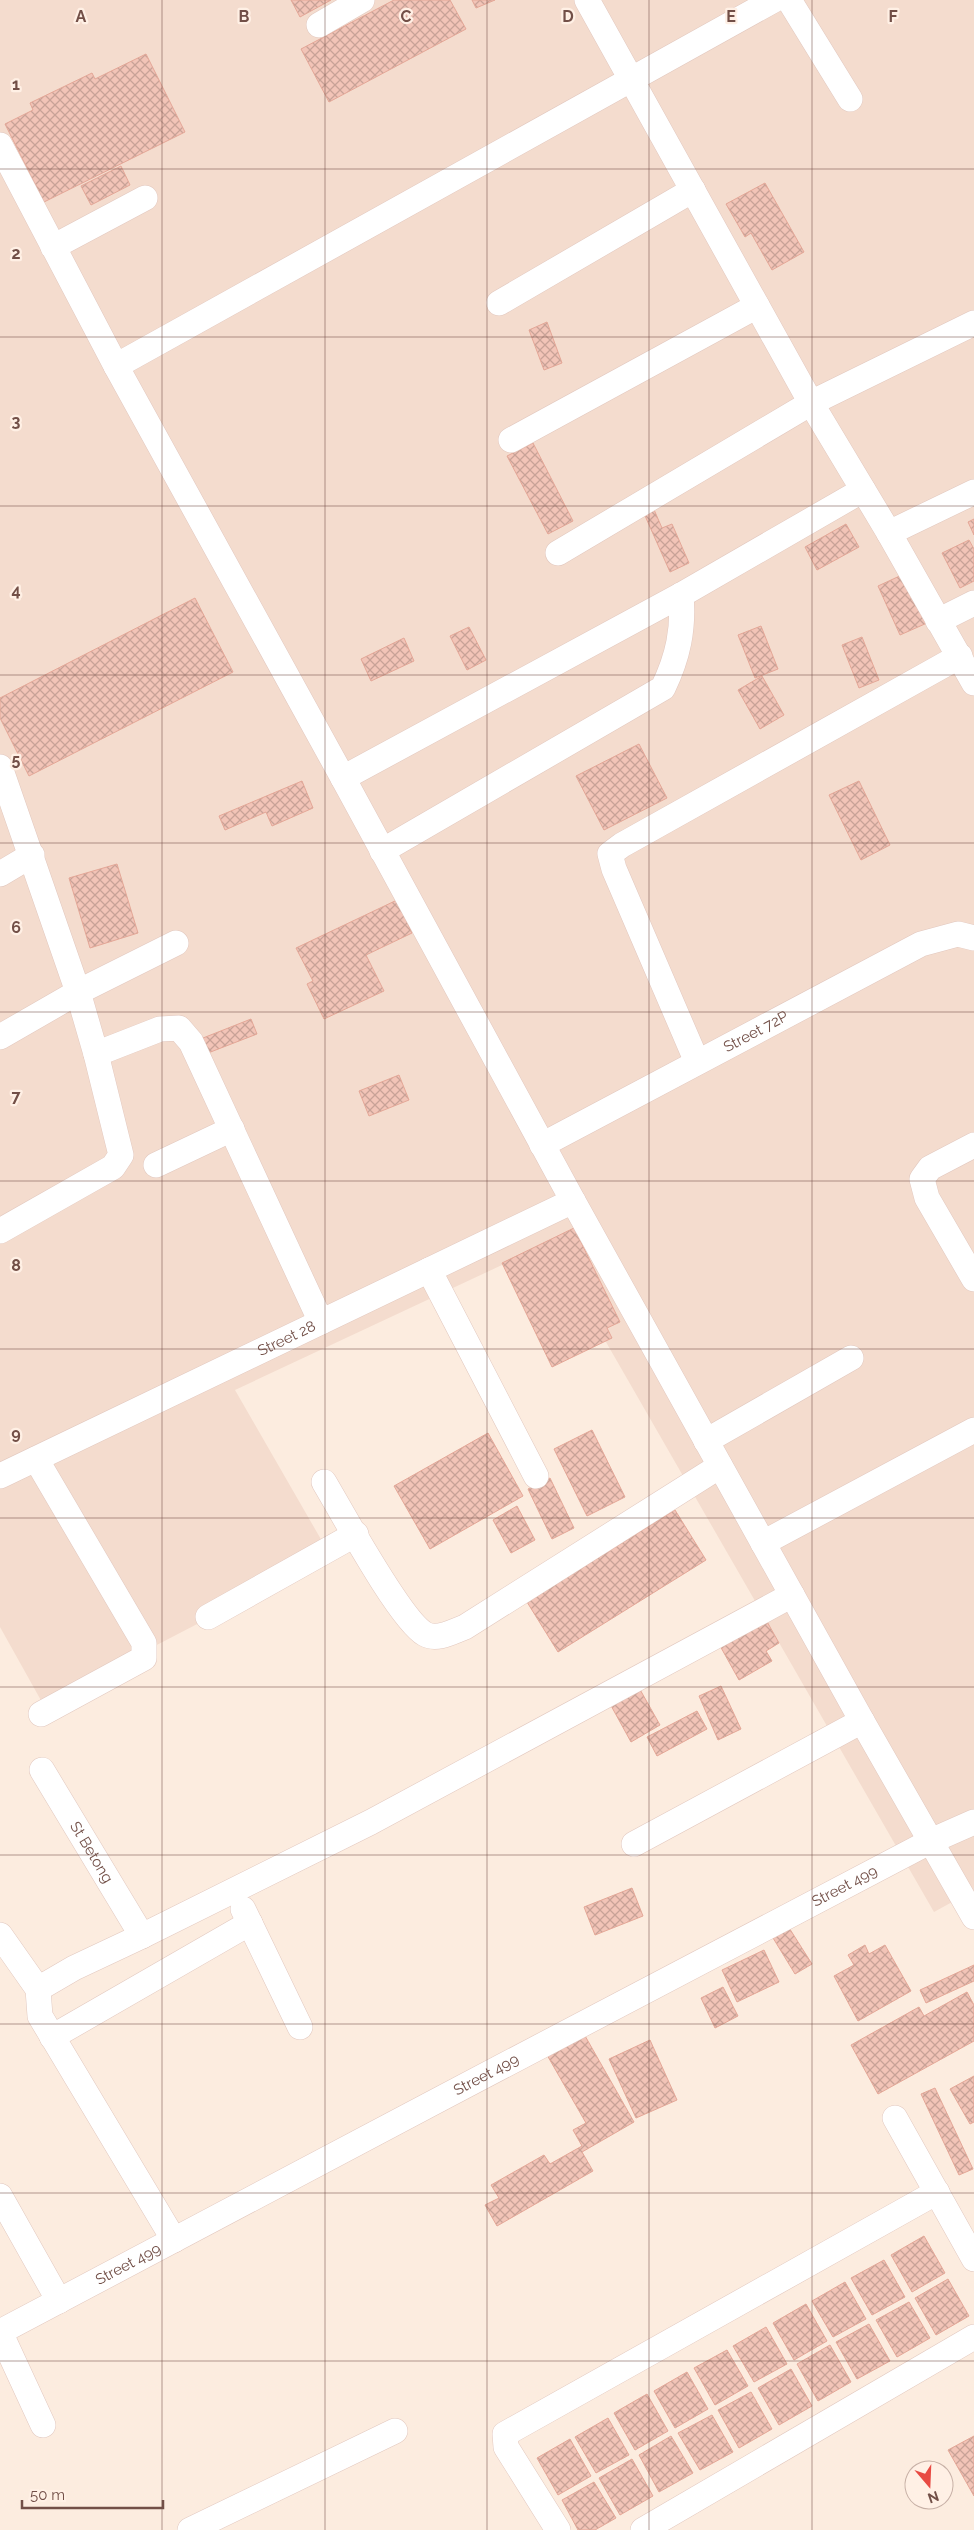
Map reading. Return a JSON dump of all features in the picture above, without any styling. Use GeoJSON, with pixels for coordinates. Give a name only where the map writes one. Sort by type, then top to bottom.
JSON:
{"type":"FeatureCollection","features":[{"type":"Feature","properties":{"kind":"street"},"geometry":{"type":"LineString","coordinates":[[319,24],[362,0]]}},
{"type":"Feature","properties":{"kind":"street"},"geometry":{"type":"LineString","coordinates":[[587,0],[811,403],[889,533],[974,683]]}},
{"type":"Feature","properties":{"kind":"street"},"geometry":{"type":"LineString","coordinates":[[789,0],[850,99]]}},
{"type":"Feature","properties":{"kind":"street"},"geometry":{"type":"LineString","coordinates":[[116,366],[766,2]]}},
{"type":"Feature","properties":{"kind":"street"},"geometry":{"type":"LineString","coordinates":[[0,145],[116,366],[344,778],[542,1145],[862,1721],[974,1916]]}},
{"type":"Feature","properties":{"kind":"street"},"geometry":{"type":"LineString","coordinates":[[499,303],[693,190]]}},
{"type":"Feature","properties":{"kind":"street"},"geometry":{"type":"LineString","coordinates":[[53,247],[146,198]]}},
{"type":"Feature","properties":{"kind":"street"},"geometry":{"type":"LineString","coordinates":[[512,440],[758,306]]}},
{"type":"Feature","properties":{"kind":"street"},"geometry":{"type":"LineString","coordinates":[[558,552],[811,403],[974,323]]}},
{"type":"Feature","properties":{"kind":"street"},"geometry":{"type":"LineString","coordinates":[[344,778],[681,595],[863,490]]}},
{"type":"Feature","properties":{"kind":"street"},"geometry":{"type":"LineString","coordinates":[[889,533],[974,492]]}},
{"type":"Feature","properties":{"kind":"street"},"geometry":{"type":"LineString","coordinates":[[382,851],[663,688],[673,668],[679,645],[683,621],[681,595]]}},
{"type":"Feature","properties":{"kind":"street"},"geometry":{"type":"LineString","coordinates":[[938,620],[974,603]]}},
{"type":"Feature","properties":{"kind":"street"},"geometry":{"type":"LineString","coordinates":[[697,1062],[614,869],[610,854],[622,845],[960,656]]}},
{"type":"Feature","properties":{"kind":"street"},"geometry":{"type":"LineString","coordinates":[[0,767],[78,992],[96,1054],[121,1155],[113,1168],[0,1231]]}},
{"type":"Feature","properties":{"kind":"street"},"geometry":{"type":"LineString","coordinates":[[0,874],[32,855]]}},
{"type":"Feature","properties":{"kind":"street","name":"Street 72P"},"geometry":{"type":"LineString","coordinates":[[542,1145],[921,944],[958,934],[974,938]]}},
{"type":"Feature","properties":{"kind":"street"},"geometry":{"type":"LineString","coordinates":[[0,1037],[78,992],[176,943]]}},
{"type":"Feature","properties":{"kind":"street"},"geometry":{"type":"LineString","coordinates":[[96,1054],[160,1029],[179,1028],[191,1042],[321,1322]]}},
{"type":"Feature","properties":{"kind":"street"},"geometry":{"type":"LineString","coordinates":[[156,1165],[232,1129]]}},
{"type":"Feature","properties":{"kind":"street"},"geometry":{"type":"LineString","coordinates":[[974,1145],[930,1168],[922,1180],[927,1198],[974,1279]]}},
{"type":"Feature","properties":{"kind":"street","name":"Street 28"},"geometry":{"type":"LineString","coordinates":[[0,1476],[573,1201]]}},
{"type":"Feature","properties":{"kind":"street"},"geometry":{"type":"LineString","coordinates":[[429,1270],[536,1476]]}},
{"type":"Feature","properties":{"kind":"street"},"geometry":{"type":"LineString","coordinates":[[706,1441],[851,1358]]}},
{"type":"Feature","properties":{"kind":"street"},"geometry":{"type":"LineString","coordinates":[[763,1543],[974,1430]]}},
{"type":"Feature","properties":{"kind":"street"},"geometry":{"type":"LineString","coordinates":[[36,1459],[144,1643],[146,1654],[144,1658],[42,1714]]}},
{"type":"Feature","properties":{"kind":"street"},"geometry":{"type":"LineString","coordinates":[[324,1482],[392,1595],[415,1626],[426,1635],[439,1636],[465,1627],[720,1466]]}},
{"type":"Feature","properties":{"kind":"street"},"geometry":{"type":"LineString","coordinates":[[208,1617],[356,1534]]}},
{"type":"Feature","properties":{"kind":"street"},"geometry":{"type":"LineString","coordinates":[[38,1989],[74,1968],[371,1822],[792,1595]]}},
{"type":"Feature","properties":{"kind":"street"},"geometry":{"type":"LineString","coordinates":[[634,1844],[862,1721]]}},
{"type":"Feature","properties":{"kind":"street","name":"St Betong"},"geometry":{"type":"LineString","coordinates":[[42,1770],[142,1936]]}},
{"type":"Feature","properties":{"kind":"street","name":"Street 499"},"geometry":{"type":"LineString","coordinates":[[0,2332],[344,2152],[508,2061],[931,1841],[974,1822]]}},
{"type":"Feature","properties":{"kind":"street"},"geometry":{"type":"LineString","coordinates":[[234,1891],[300,2026]]}},
{"type":"Feature","properties":{"kind":"street"},"geometry":{"type":"LineString","coordinates":[[52,2036],[250,1923]]}},
{"type":"Feature","properties":{"kind":"street"},"geometry":{"type":"LineString","coordinates":[[0,1935],[38,1989],[40,2016],[174,2240]]}},
{"type":"Feature","properties":{"kind":"street"},"geometry":{"type":"LineString","coordinates":[[895,2118],[974,2259]]}},
{"type":"Feature","properties":{"kind":"street"},"geometry":{"type":"LineString","coordinates":[[558,2530],[506,2447],[505,2434],[937,2192]]}},
{"type":"Feature","properties":{"kind":"street"},"geometry":{"type":"LineString","coordinates":[[0,2196],[59,2301]]}},
{"type":"Feature","properties":{"kind":"street"},"geometry":{"type":"LineString","coordinates":[[0,2332],[43,2425]]}},
{"type":"Feature","properties":{"kind":"street"},"geometry":{"type":"LineString","coordinates":[[643,2530],[974,2337]]}},
{"type":"Feature","properties":{"kind":"street"},"geometry":{"type":"LineString","coordinates":[[190,2530],[395,2431]]}},
{"type":"Feature","properties":{"kind":"shaded area"},"geometry":{"type":"Polygon","coordinates":[[[0,0],[974,0],[974,1890],[934,1912],[549,1243],[235,1390],[330,1555],[43,1704],[0,1627],[0,0]]]}},
{"type":"Feature","properties":{"kind":"building"},"geometry":{"type":"Polygon","coordinates":[[[291,0],[331,0],[300,17],[291,0]]]}},
{"type":"Feature","properties":{"kind":"building"},"geometry":{"type":"Polygon","coordinates":[[[394,0],[450,0],[466,29],[329,102],[301,49],[394,0]]]}},
{"type":"Feature","properties":{"kind":"building"},"geometry":{"type":"Polygon","coordinates":[[[472,0],[495,0],[476,8],[472,0]]]}},
{"type":"Feature","properties":{"kind":"building"},"geometry":{"type":"Polygon","coordinates":[[[146,54],[185,132],[44,202],[5,124],[33,110],[30,103],[92,73],[95,79],[146,54]]]}},
{"type":"Feature","properties":{"kind":"building"},"geometry":{"type":"Polygon","coordinates":[[[121,166],[130,185],[91,205],[81,186],[121,166]]]}},
{"type":"Feature","properties":{"kind":"building"},"geometry":{"type":"Polygon","coordinates":[[[765,183],[804,252],[772,270],[751,233],[745,237],[726,204],[765,183]]]}},
{"type":"Feature","properties":{"kind":"building"},"geometry":{"type":"Polygon","coordinates":[[[547,322],[562,363],[544,370],[529,330],[547,322]]]}},
{"type":"Feature","properties":{"kind":"building"},"geometry":{"type":"Polygon","coordinates":[[[533,443],[573,521],[548,534],[507,456],[533,443]]]}},
{"type":"Feature","properties":{"kind":"building"},"geometry":{"type":"Polygon","coordinates":[[[652,505],[662,528],[672,524],[689,563],[670,572],[642,509],[652,505]]]}},
{"type":"Feature","properties":{"kind":"building"},"geometry":{"type":"Polygon","coordinates":[[[974,519],[974,535],[968,522],[974,519]]]}},
{"type":"Feature","properties":{"kind":"building"},"geometry":{"type":"Polygon","coordinates":[[[846,524],[859,547],[817,570],[805,547],[846,524]]]}},
{"type":"Feature","properties":{"kind":"building"},"geometry":{"type":"Polygon","coordinates":[[[969,540],[974,549],[974,581],[960,588],[942,553],[969,540]]]}},
{"type":"Feature","properties":{"kind":"building"},"geometry":{"type":"Polygon","coordinates":[[[904,574],[927,623],[900,635],[878,586],[904,574]]]}},
{"type":"Feature","properties":{"kind":"building"},"geometry":{"type":"Polygon","coordinates":[[[195,598],[233,672],[29,776],[0,718],[0,698],[195,598]]]}},
{"type":"Feature","properties":{"kind":"building"},"geometry":{"type":"Polygon","coordinates":[[[761,626],[778,669],[755,678],[738,635],[761,626]]]}},
{"type":"Feature","properties":{"kind":"building"},"geometry":{"type":"Polygon","coordinates":[[[469,627],[486,660],[467,670],[450,636],[469,627]]]}},
{"type":"Feature","properties":{"kind":"building"},"geometry":{"type":"Polygon","coordinates":[[[862,637],[879,680],[859,688],[842,645],[862,637]]]}},
{"type":"Feature","properties":{"kind":"building"},"geometry":{"type":"Polygon","coordinates":[[[404,638],[414,661],[371,681],[361,659],[404,638]]]}},
{"type":"Feature","properties":{"kind":"building"},"geometry":{"type":"Polygon","coordinates":[[[762,676],[784,715],[760,729],[738,690],[762,676]]]}},
{"type":"Feature","properties":{"kind":"building"},"geometry":{"type":"Polygon","coordinates":[[[639,744],[667,798],[604,830],[576,776],[639,744]]]}},
{"type":"Feature","properties":{"kind":"building"},"geometry":{"type":"Polygon","coordinates":[[[302,781],[313,808],[272,826],[266,812],[225,830],[219,816],[302,781]]]}},
{"type":"Feature","properties":{"kind":"building"},"geometry":{"type":"Polygon","coordinates":[[[859,781],[890,845],[861,860],[829,795],[859,781]]]}},
{"type":"Feature","properties":{"kind":"building"},"geometry":{"type":"Polygon","coordinates":[[[117,864],[138,933],[90,948],[69,878],[117,864]]]}},
{"type":"Feature","properties":{"kind":"building"},"geometry":{"type":"Polygon","coordinates":[[[397,900],[412,933],[366,955],[384,991],[324,1019],[307,984],[313,981],[296,948],[397,900]]]}},
{"type":"Feature","properties":{"kind":"building"},"geometry":{"type":"Polygon","coordinates":[[[251,1019],[257,1034],[208,1053],[203,1038],[251,1019]]]}},
{"type":"Feature","properties":{"kind":"building"},"geometry":{"type":"Polygon","coordinates":[[[399,1075],[409,1100],[369,1116],[359,1091],[399,1075]]]}},
{"type":"Feature","properties":{"kind":"building"},"geometry":{"type":"Polygon","coordinates":[[[574,1228],[620,1322],[607,1328],[612,1338],[552,1367],[502,1263],[574,1228]]]}},
{"type":"Feature","properties":{"kind":"building"},"geometry":{"type":"Polygon","coordinates":[[[592,1430],[625,1497],[587,1516],[554,1449],[592,1430]]]}},
{"type":"Feature","properties":{"kind":"building"},"geometry":{"type":"Polygon","coordinates":[[[488,1433],[523,1496],[430,1549],[394,1486],[488,1433]]]}},
{"type":"Feature","properties":{"kind":"building"},"geometry":{"type":"Polygon","coordinates":[[[550,1478],[574,1528],[552,1539],[528,1489],[550,1478]]]}},
{"type":"Feature","properties":{"kind":"building"},"geometry":{"type":"Polygon","coordinates":[[[517,1506],[535,1540],[511,1553],[493,1520],[517,1506]]]}},
{"type":"Feature","properties":{"kind":"building"},"geometry":{"type":"Polygon","coordinates":[[[675,1510],[706,1560],[558,1652],[527,1602],[675,1510]]]}},
{"type":"Feature","properties":{"kind":"building"},"geometry":{"type":"Polygon","coordinates":[[[765,1618],[779,1643],[766,1651],[772,1661],[739,1680],[719,1644],[765,1618]]]}},
{"type":"Feature","properties":{"kind":"building"},"geometry":{"type":"Polygon","coordinates":[[[638,1686],[660,1725],[631,1742],[609,1702],[638,1686]]]}},
{"type":"Feature","properties":{"kind":"building"},"geometry":{"type":"Polygon","coordinates":[[[721,1686],[741,1729],[718,1740],[699,1696],[721,1686]]]}},
{"type":"Feature","properties":{"kind":"building"},"geometry":{"type":"Polygon","coordinates":[[[697,1711],[707,1729],[657,1756],[647,1737],[697,1711]]]}},
{"type":"Feature","properties":{"kind":"building"},"geometry":{"type":"Polygon","coordinates":[[[632,1888],[643,1916],[595,1935],[584,1907],[632,1888]]]}},
{"type":"Feature","properties":{"kind":"building"},"geometry":{"type":"Polygon","coordinates":[[[786,1923],[812,1964],[795,1974],[770,1933],[786,1923]]]}},
{"type":"Feature","properties":{"kind":"building"},"geometry":{"type":"Polygon","coordinates":[[[865,1945],[869,1954],[885,1945],[911,1991],[858,2021],[834,1976],[854,1965],[848,1955],[865,1945]]]}},
{"type":"Feature","properties":{"kind":"building"},"geometry":{"type":"Polygon","coordinates":[[[764,1950],[779,1982],[737,2002],[722,1970],[764,1950]]]}},
{"type":"Feature","properties":{"kind":"building"},"geometry":{"type":"Polygon","coordinates":[[[974,1965],[974,1981],[926,2003],[920,1990],[974,1965]]]}},
{"type":"Feature","properties":{"kind":"building"},"geometry":{"type":"Polygon","coordinates":[[[723,1987],[738,2016],[715,2028],[701,1998],[723,1987]]]}},
{"type":"Feature","properties":{"kind":"building"},"geometry":{"type":"Polygon","coordinates":[[[967,1992],[974,2005],[974,2041],[878,2094],[851,2045],[919,2007],[924,2016],[967,1992]]]}},
{"type":"Feature","properties":{"kind":"building"},"geometry":{"type":"Polygon","coordinates":[[[580,2027],[634,2122],[582,2152],[593,2171],[497,2226],[485,2205],[499,2198],[491,2185],[544,2155],[550,2164],[582,2146],[573,2130],[586,2123],[543,2048],[580,2027]]]}},
{"type":"Feature","properties":{"kind":"building"},"geometry":{"type":"Polygon","coordinates":[[[650,2040],[677,2100],[636,2118],[609,2059],[650,2040]]]}},
{"type":"Feature","properties":{"kind":"building"},"geometry":{"type":"Polygon","coordinates":[[[974,2076],[974,2122],[970,2124],[950,2089],[974,2076]]]}},
{"type":"Feature","properties":{"kind":"building"},"geometry":{"type":"Polygon","coordinates":[[[935,2088],[973,2169],[959,2175],[921,2094],[935,2088]]]}},
{"type":"Feature","properties":{"kind":"building"},"geometry":{"type":"Polygon","coordinates":[[[924,2236],[945,2273],[912,2292],[891,2255],[924,2236]]]}},
{"type":"Feature","properties":{"kind":"building"},"geometry":{"type":"Polygon","coordinates":[[[884,2260],[905,2297],[872,2315],[851,2278],[884,2260]]]}},
{"type":"Feature","properties":{"kind":"building"},"geometry":{"type":"Polygon","coordinates":[[[948,2279],[969,2316],[936,2335],[915,2298],[948,2279]]]}},
{"type":"Feature","properties":{"kind":"building"},"geometry":{"type":"Polygon","coordinates":[[[845,2282],[866,2319],[833,2337],[812,2301],[845,2282]]]}},
{"type":"Feature","properties":{"kind":"building"},"geometry":{"type":"Polygon","coordinates":[[[909,2302],[930,2338],[897,2357],[876,2320],[909,2302]]]}},
{"type":"Feature","properties":{"kind":"building"},"geometry":{"type":"Polygon","coordinates":[[[806,2304],[827,2341],[794,2360],[773,2323],[806,2304]]]}},
{"type":"Feature","properties":{"kind":"building"},"geometry":{"type":"Polygon","coordinates":[[[869,2324],[890,2361],[857,2379],[836,2342],[869,2324]]]}},
{"type":"Feature","properties":{"kind":"building"},"geometry":{"type":"Polygon","coordinates":[[[766,2327],[787,2364],[754,2382],[733,2346],[766,2327]]]}},
{"type":"Feature","properties":{"kind":"building"},"geometry":{"type":"Polygon","coordinates":[[[830,2345],[851,2382],[818,2401],[797,2364],[830,2345]]]}},
{"type":"Feature","properties":{"kind":"building"},"geometry":{"type":"Polygon","coordinates":[[[727,2350],[748,2386],[715,2405],[694,2368],[727,2350]]]}},
{"type":"Feature","properties":{"kind":"building"},"geometry":{"type":"Polygon","coordinates":[[[791,2369],[812,2406],[779,2425],[758,2388],[791,2369]]]}},
{"type":"Feature","properties":{"kind":"building"},"geometry":{"type":"Polygon","coordinates":[[[687,2372],[708,2409],[675,2428],[654,2391],[687,2372]]]}},
{"type":"Feature","properties":{"kind":"building"},"geometry":{"type":"Polygon","coordinates":[[[751,2392],[772,2429],[739,2448],[718,2410],[751,2392]]]}},
{"type":"Feature","properties":{"kind":"building"},"geometry":{"type":"Polygon","coordinates":[[[647,2394],[668,2431],[635,2450],[614,2413],[647,2394]]]}},
{"type":"Feature","properties":{"kind":"building"},"geometry":{"type":"Polygon","coordinates":[[[712,2415],[733,2452],[700,2470],[678,2433],[712,2415]]]}},
{"type":"Feature","properties":{"kind":"building"},"geometry":{"type":"Polygon","coordinates":[[[608,2418],[629,2455],[596,2473],[575,2437],[608,2418]]]}},
{"type":"Feature","properties":{"kind":"building"},"geometry":{"type":"Polygon","coordinates":[[[671,2436],[693,2473],[659,2492],[639,2455],[671,2436]]]}},
{"type":"Feature","properties":{"kind":"building"},"geometry":{"type":"Polygon","coordinates":[[[974,2436],[974,2496],[954,2460],[948,2450],[974,2436]]]}},
{"type":"Feature","properties":{"kind":"building"},"geometry":{"type":"Polygon","coordinates":[[[570,2439],[591,2476],[558,2495],[537,2458],[570,2439]]]}},
{"type":"Feature","properties":{"kind":"building"},"geometry":{"type":"Polygon","coordinates":[[[632,2459],[653,2496],[620,2515],[599,2478],[632,2459]]]}},
{"type":"Feature","properties":{"kind":"building"},"geometry":{"type":"Polygon","coordinates":[[[594,2482],[616,2518],[595,2530],[578,2530],[562,2500],[594,2482]]]}}]}
